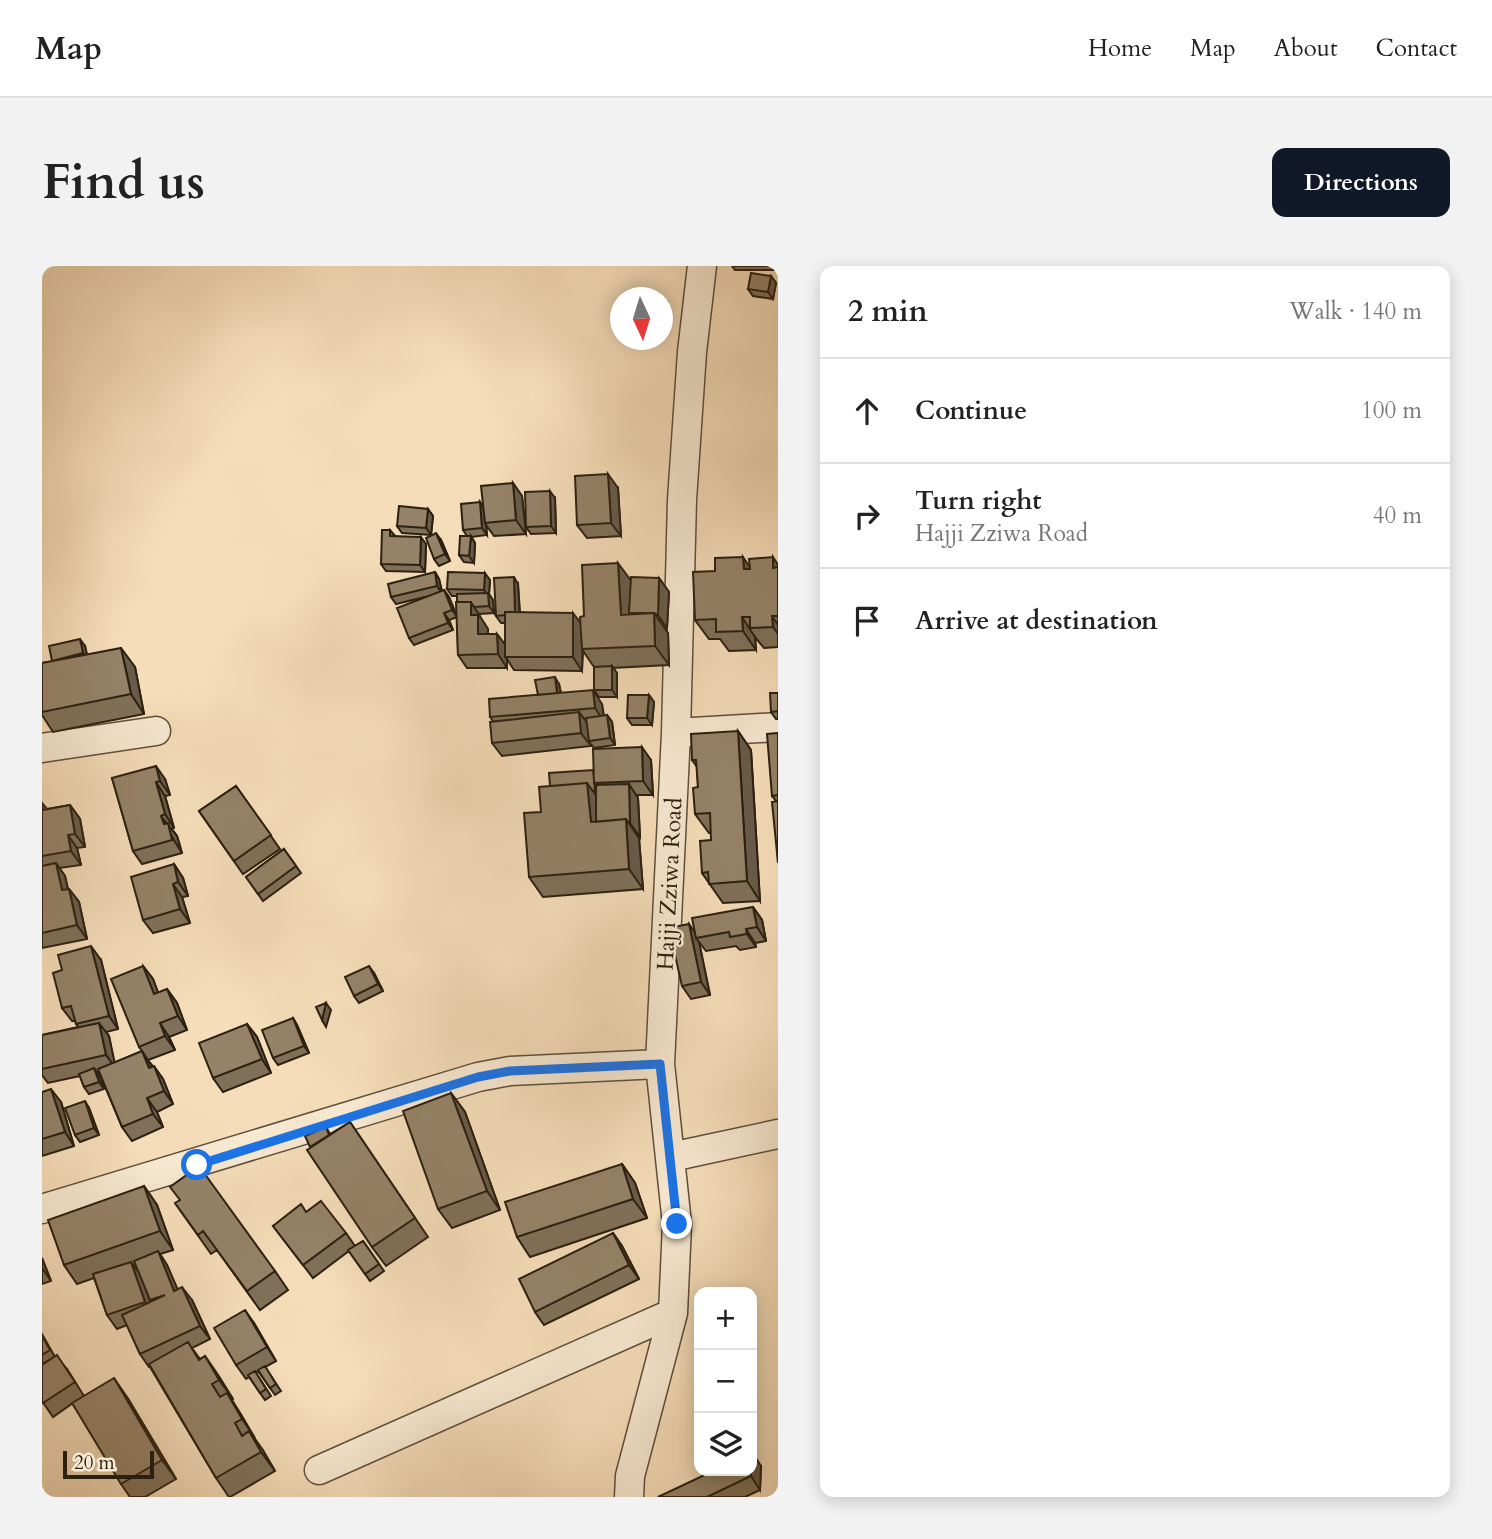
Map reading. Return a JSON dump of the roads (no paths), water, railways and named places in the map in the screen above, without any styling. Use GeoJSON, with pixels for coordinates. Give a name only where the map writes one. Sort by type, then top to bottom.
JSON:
{"type":"FeatureCollection","features":[{"type":"Feature","properties":{"kind":"street","name":"Hajji Zziwa Road"},"geometry":{"type":"LineString","coordinates":[[629,1497],[630,1476],[673,1313],[677,1224],[660,1064],[676,733],[682,500],[692,352],[702,266]]}},
{"type":"Feature","properties":{"kind":"street"},"geometry":{"type":"LineString","coordinates":[[676,733],[778,727]]}},
{"type":"Feature","properties":{"kind":"street"},"geometry":{"type":"LineString","coordinates":[[42,748],[156,731]]}},
{"type":"Feature","properties":{"kind":"street"},"geometry":{"type":"LineString","coordinates":[[42,1209],[478,1077],[510,1071],[660,1064]]}},
{"type":"Feature","properties":{"kind":"street"},"geometry":{"type":"LineString","coordinates":[[671,1157],[778,1134]]}},
{"type":"Feature","properties":{"kind":"street"},"geometry":{"type":"LineString","coordinates":[[319,1470],[673,1313]]}}]}
